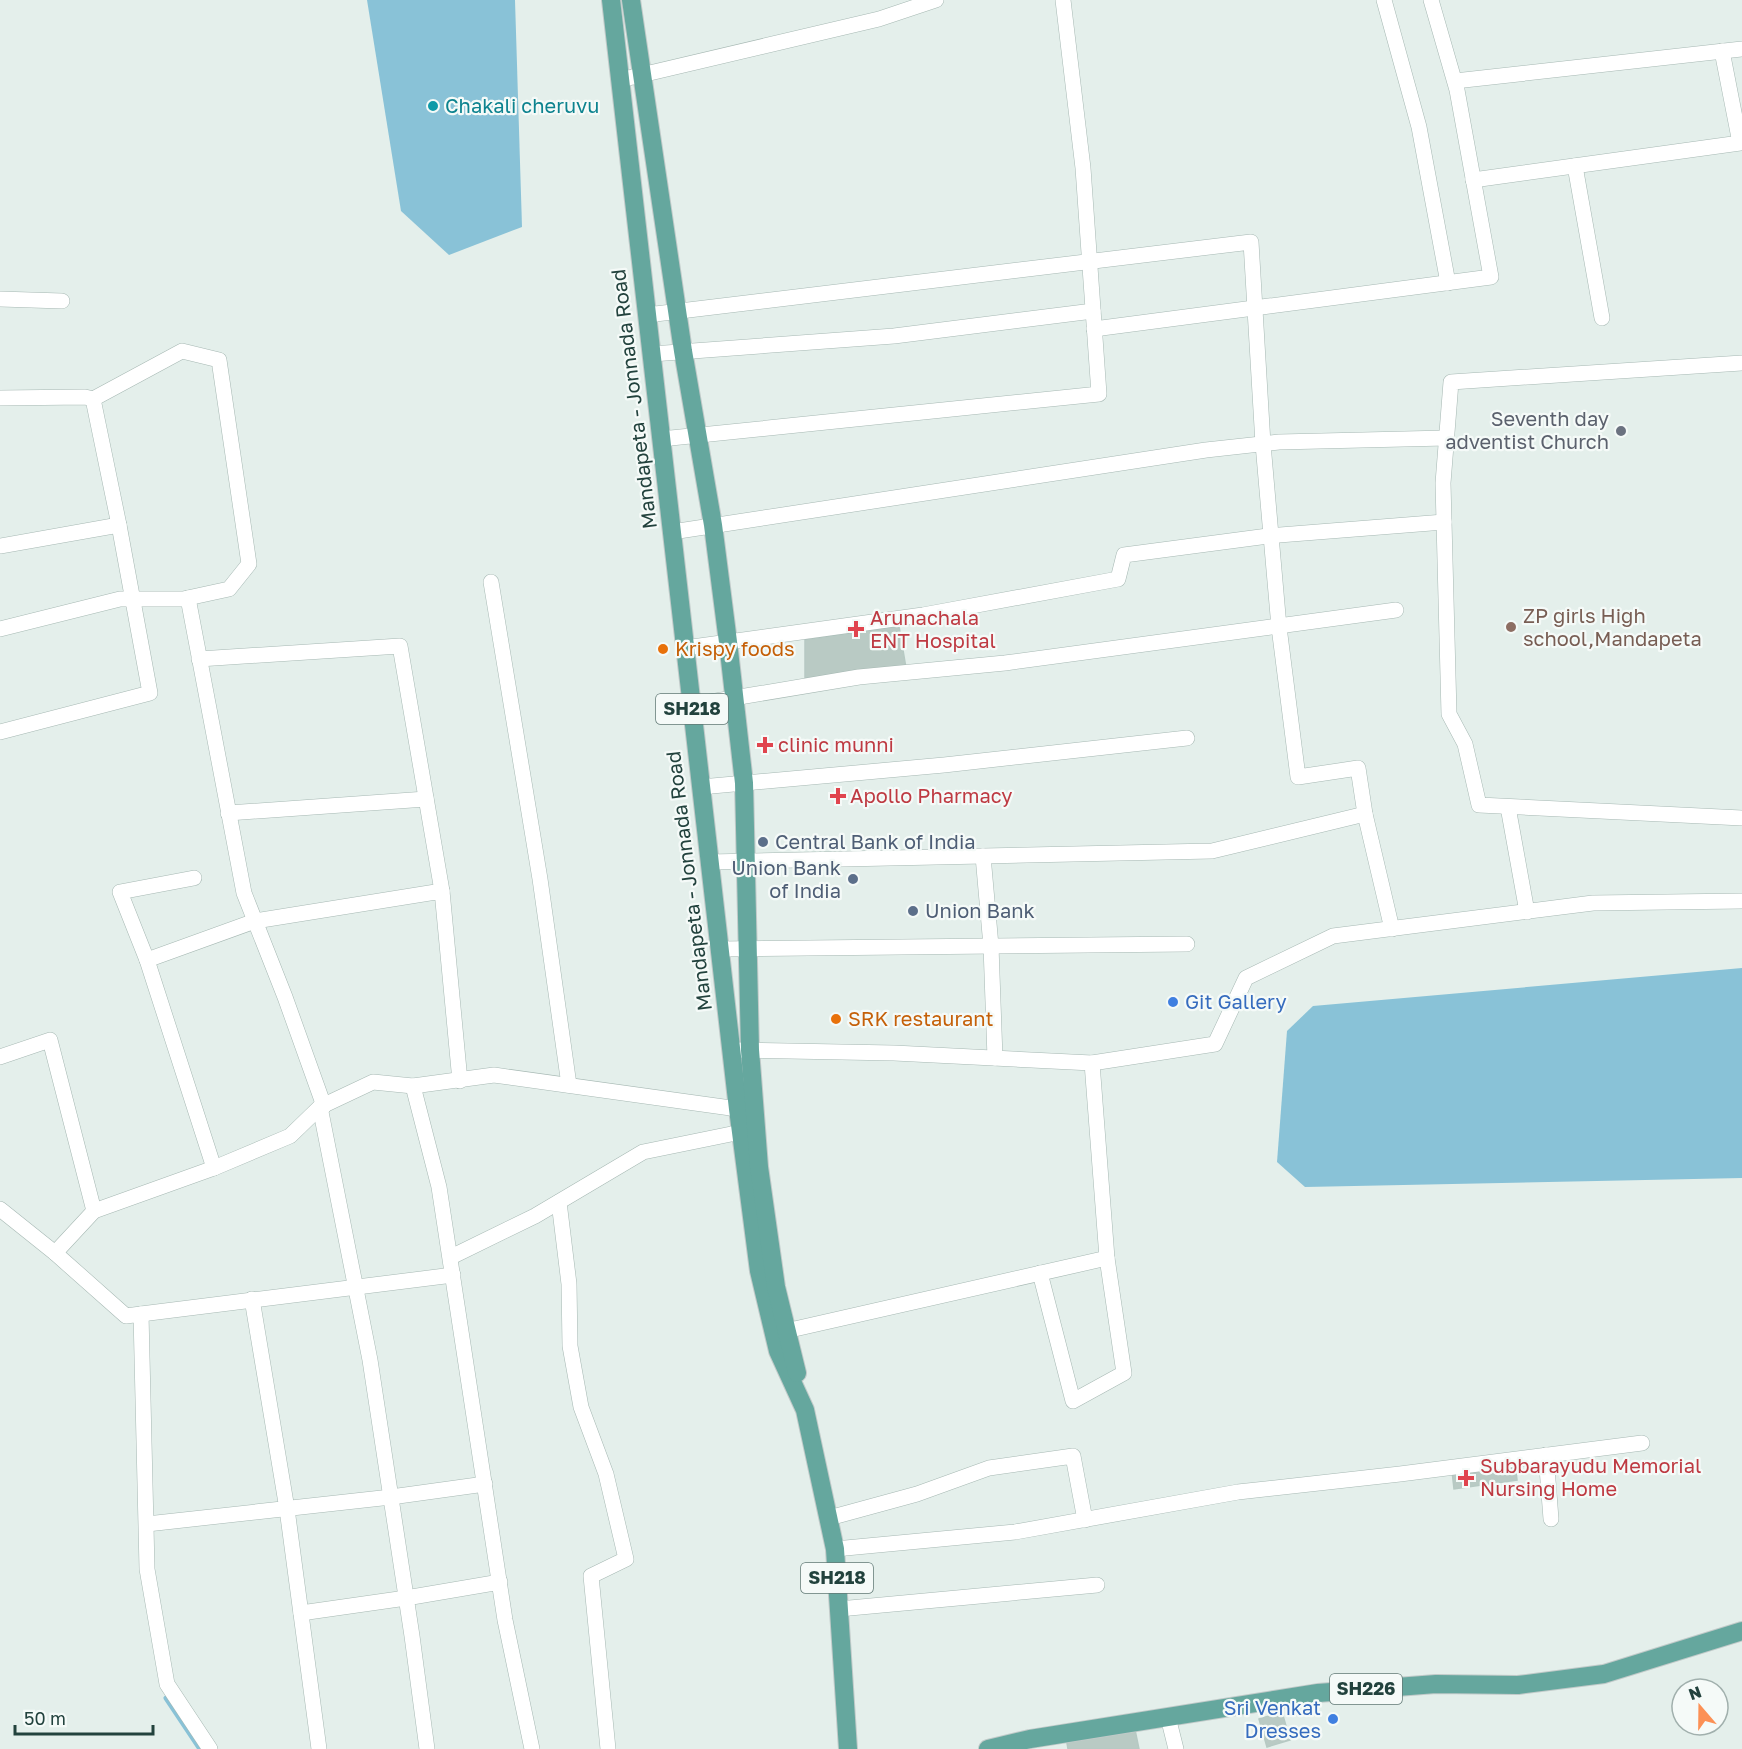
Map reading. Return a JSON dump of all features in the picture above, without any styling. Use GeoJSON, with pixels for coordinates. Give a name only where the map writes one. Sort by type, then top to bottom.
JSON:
{"type":"FeatureCollection","features":[{"type":"Feature","properties":{"kind":"main road","name":"Mandapeta - Jonnada Road"},"geometry":{"type":"LineString","coordinates":[[611,0],[731,1050],[759,1271],[781,1332],[778,1351],[805,1410],[835,1549],[848,1749]]}},
{"type":"Feature","properties":{"kind":"main road","name":"SH218"},"geometry":{"type":"LineString","coordinates":[[631,0],[683,351],[713,525],[744,783],[750,1050],[759,1167],[781,1332]]}},
{"type":"Feature","properties":{"kind":"main road","name":"SH226"},"geometry":{"type":"LineString","coordinates":[[988,1749],[1030,1739],[1318,1693],[1436,1684],[1518,1685],[1604,1674],[1742,1631]]}},
{"type":"Feature","properties":{"kind":"street"},"geometry":{"type":"LineString","coordinates":[[620,80],[879,19],[936,0]]}},
{"type":"Feature","properties":{"kind":"street"},"geometry":{"type":"LineString","coordinates":[[661,439],[1099,394],[1083,168],[1063,0]]}},
{"type":"Feature","properties":{"kind":"street"},"geometry":{"type":"LineString","coordinates":[[1384,0],[1419,127],[1448,283]]}},
{"type":"Feature","properties":{"kind":"street"},"geometry":{"type":"LineString","coordinates":[[1094,329],[1255,310],[1491,277],[1455,81],[1431,0]]}},
{"type":"Feature","properties":{"kind":"street"},"geometry":{"type":"LineString","coordinates":[[1455,81],[1742,49]]}},
{"type":"Feature","properties":{"kind":"street"},"geometry":{"type":"LineString","coordinates":[[1473,180],[1575,166],[1741,150],[1722,51]]}},
{"type":"Feature","properties":{"kind":"street"},"geometry":{"type":"LineString","coordinates":[[1575,166],[1602,318]]}},
{"type":"Feature","properties":{"kind":"street"},"geometry":{"type":"LineString","coordinates":[[647,315],[1251,242],[1263,444],[1279,627],[1298,777],[1358,768],[1365,814],[1392,929]]}},
{"type":"Feature","properties":{"kind":"street"},"geometry":{"type":"LineString","coordinates":[[0,299],[62,301]]}},
{"type":"Feature","properties":{"kind":"street"},"geometry":{"type":"LineString","coordinates":[[652,354],[894,336],[1093,311]]}},
{"type":"Feature","properties":{"kind":"street"},"geometry":{"type":"LineString","coordinates":[[0,398],[85,397],[93,399],[182,351],[219,360],[249,564],[229,589],[188,598],[120,599],[0,629]]}},
{"type":"Feature","properties":{"kind":"street"},"geometry":{"type":"LineString","coordinates":[[1742,363],[1451,382],[1443,483],[1449,714],[1465,744],[1479,805],[1742,818]]}},
{"type":"Feature","properties":{"kind":"street"},"geometry":{"type":"LineString","coordinates":[[0,732],[150,693],[93,399]]}},
{"type":"Feature","properties":{"kind":"street"},"geometry":{"type":"LineString","coordinates":[[672,532],[1206,450],[1263,444],[1446,438]]}},
{"type":"Feature","properties":{"kind":"street"},"geometry":{"type":"LineString","coordinates":[[685,648],[923,615],[1118,579],[1124,555],[1272,535],[1444,522]]}},
{"type":"Feature","properties":{"kind":"street"},"geometry":{"type":"LineString","coordinates":[[0,546],[119,525]]}},
{"type":"Feature","properties":{"kind":"street"},"geometry":{"type":"LineString","coordinates":[[491,582],[540,879],[569,1085]]}},
{"type":"Feature","properties":{"kind":"street"},"geometry":{"type":"LineString","coordinates":[[188,598],[244,893],[322,1106],[370,1360],[427,1749]]}},
{"type":"Feature","properties":{"kind":"street"},"geometry":{"type":"LineString","coordinates":[[692,705],[859,677],[1005,663],[1396,610]]}},
{"type":"Feature","properties":{"kind":"street"},"geometry":{"type":"LineString","coordinates":[[199,659],[400,645],[442,891],[460,1081]]}},
{"type":"Feature","properties":{"kind":"street"},"geometry":{"type":"LineString","coordinates":[[701,787],[944,765],[1188,738]]}},
{"type":"Feature","properties":{"kind":"street"},"geometry":{"type":"LineString","coordinates":[[228,813],[426,799]]}},
{"type":"Feature","properties":{"kind":"street"},"geometry":{"type":"LineString","coordinates":[[1508,807],[1527,912]]}},
{"type":"Feature","properties":{"kind":"street"},"geometry":{"type":"LineString","coordinates":[[710,862],[1212,851],[1365,814]]}},
{"type":"Feature","properties":{"kind":"street"},"geometry":{"type":"LineString","coordinates":[[983,856],[991,946],[995,1058]]}},
{"type":"Feature","properties":{"kind":"street"},"geometry":{"type":"LineString","coordinates":[[194,878],[120,892],[147,960],[214,1168]]}},
{"type":"Feature","properties":{"kind":"street"},"geometry":{"type":"LineString","coordinates":[[147,960],[255,921],[442,891]]}},
{"type":"Feature","properties":{"kind":"street"},"geometry":{"type":"LineString","coordinates":[[731,1050],[894,1053],[1092,1063],[1215,1044],[1246,978],[1333,936],[1593,903],[1742,901]]}},
{"type":"Feature","properties":{"kind":"street"},"geometry":{"type":"LineString","coordinates":[[720,949],[1187,944]]}},
{"type":"Feature","properties":{"kind":"street"},"geometry":{"type":"LineString","coordinates":[[0,1057],[50,1040],[94,1211]]}},
{"type":"Feature","properties":{"kind":"street"},"geometry":{"type":"LineString","coordinates":[[1040,1273],[1073,1401],[1124,1373],[1107,1258],[1092,1063]]}},
{"type":"Feature","properties":{"kind":"street"},"geometry":{"type":"LineString","coordinates":[[55,1253],[94,1211],[214,1168],[290,1136],[322,1106],[374,1082],[413,1086],[494,1075],[738,1109]]}},
{"type":"Feature","properties":{"kind":"street"},"geometry":{"type":"LineString","coordinates":[[413,1086],[439,1187],[505,1620],[532,1749]]}},
{"type":"Feature","properties":{"kind":"street"},"geometry":{"type":"LineString","coordinates":[[451,1257],[535,1216],[643,1152],[741,1132]]}},
{"type":"Feature","properties":{"kind":"street"},"geometry":{"type":"LineString","coordinates":[[559,1202],[569,1284],[570,1346],[581,1407],[606,1474],[626,1559],[591,1576],[608,1749]]}},
{"type":"Feature","properties":{"kind":"street"},"geometry":{"type":"LineString","coordinates":[[0,1209],[55,1253],[126,1316],[453,1275]]}},
{"type":"Feature","properties":{"kind":"street"},"geometry":{"type":"LineString","coordinates":[[781,1332],[1107,1258]]}},
{"type":"Feature","properties":{"kind":"street"},"geometry":{"type":"LineString","coordinates":[[252,1299],[287,1509],[319,1749]]}},
{"type":"Feature","properties":{"kind":"street"},"geometry":{"type":"LineString","coordinates":[[141,1314],[147,1569],[167,1684],[210,1749]]}},
{"type":"Feature","properties":{"kind":"street"},"geometry":{"type":"LineString","coordinates":[[835,1549],[1015,1532],[1238,1492],[1642,1443]]}},
{"type":"Feature","properties":{"kind":"street"},"geometry":{"type":"LineString","coordinates":[[1546,1455],[1551,1519]]}},
{"type":"Feature","properties":{"kind":"street"},"geometry":{"type":"LineString","coordinates":[[829,1518],[917,1494],[989,1468],[1073,1456],[1085,1520]]}},
{"type":"Feature","properties":{"kind":"street"},"geometry":{"type":"LineString","coordinates":[[147,1524],[391,1497],[485,1484]]}},
{"type":"Feature","properties":{"kind":"street"},"geometry":{"type":"LineString","coordinates":[[301,1613],[500,1582]]}},
{"type":"Feature","properties":{"kind":"street"},"geometry":{"type":"LineString","coordinates":[[839,1610],[1096,1585]]}},
{"type":"Feature","properties":{"kind":"street"},"geometry":{"type":"LineString","coordinates":[[1168,1717],[1176,1749]]}},
{"type":"Feature","properties":{"kind":"water"},"geometry":{"type":"Polygon","coordinates":[[[367,0],[515,0],[522,227],[449,255],[401,211],[367,0]]]}},
{"type":"Feature","properties":{"kind":"water"},"geometry":{"type":"Polygon","coordinates":[[[1742,968],[1742,1178],[1305,1187],[1277,1162],[1287,1031],[1313,1006],[1742,968]]]}},
{"type":"Feature","properties":{"kind":"building"},"geometry":{"type":"Polygon","coordinates":[[[899,626],[906,668],[805,678],[805,640],[899,626]]]}},
{"type":"Feature","properties":{"kind":"building"},"geometry":{"type":"Polygon","coordinates":[[[1515,1462],[1517,1480],[1454,1489],[1452,1471],[1515,1462]]]}},
{"type":"Feature","properties":{"kind":"building"},"geometry":{"type":"Polygon","coordinates":[[[1282,1712],[1290,1740],[1267,1747],[1259,1719],[1282,1712]]]}},
{"type":"Feature","properties":{"kind":"building"},"geometry":{"type":"Polygon","coordinates":[[[1134,1725],[1139,1749],[1068,1749],[1066,1737],[1134,1725]]]}},
{"type":"Feature","properties":{"kind":"waterway"},"geometry":{"type":"LineString","coordinates":[[166,1698],[200,1749]]}},
{"type":"Feature","properties":{"kind":"place","name":"Chakali cheruvu"},"geometry":{"type":"Point","coordinates":[433,106]}},
{"type":"Feature","properties":{"kind":"place","name":"Seventh day adventist Church"},"geometry":{"type":"Point","coordinates":[1621,431]}},
{"type":"Feature","properties":{"kind":"place","name":"ZP girls High school,Mandapeta"},"geometry":{"type":"Point","coordinates":[1511,627]}},
{"type":"Feature","properties":{"kind":"place","name":"Arunachala ENT Hospital"},"geometry":{"type":"Point","coordinates":[856,629]}},
{"type":"Feature","properties":{"kind":"place","name":"Krispy foods"},"geometry":{"type":"Point","coordinates":[663,649]}},
{"type":"Feature","properties":{"kind":"place","name":"clinic munni"},"geometry":{"type":"Point","coordinates":[765,745]}},
{"type":"Feature","properties":{"kind":"place","name":"Apollo Pharmacy"},"geometry":{"type":"Point","coordinates":[838,796]}},
{"type":"Feature","properties":{"kind":"place","name":"Central Bank of India"},"geometry":{"type":"Point","coordinates":[763,842]}},
{"type":"Feature","properties":{"kind":"place","name":"Union Bank of India"},"geometry":{"type":"Point","coordinates":[853,879]}},
{"type":"Feature","properties":{"kind":"place","name":"Union Bank"},"geometry":{"type":"Point","coordinates":[913,911]}},
{"type":"Feature","properties":{"kind":"place","name":"Git Gallery"},"geometry":{"type":"Point","coordinates":[1173,1002]}},
{"type":"Feature","properties":{"kind":"place","name":"SRK restaurant"},"geometry":{"type":"Point","coordinates":[836,1019]}},
{"type":"Feature","properties":{"kind":"place","name":"Subbarayudu Memorial Nursing Home"},"geometry":{"type":"Point","coordinates":[1466,1478]}},
{"type":"Feature","properties":{"kind":"place","name":"Sri Venkat Dresses"},"geometry":{"type":"Point","coordinates":[1333,1719]}}]}
